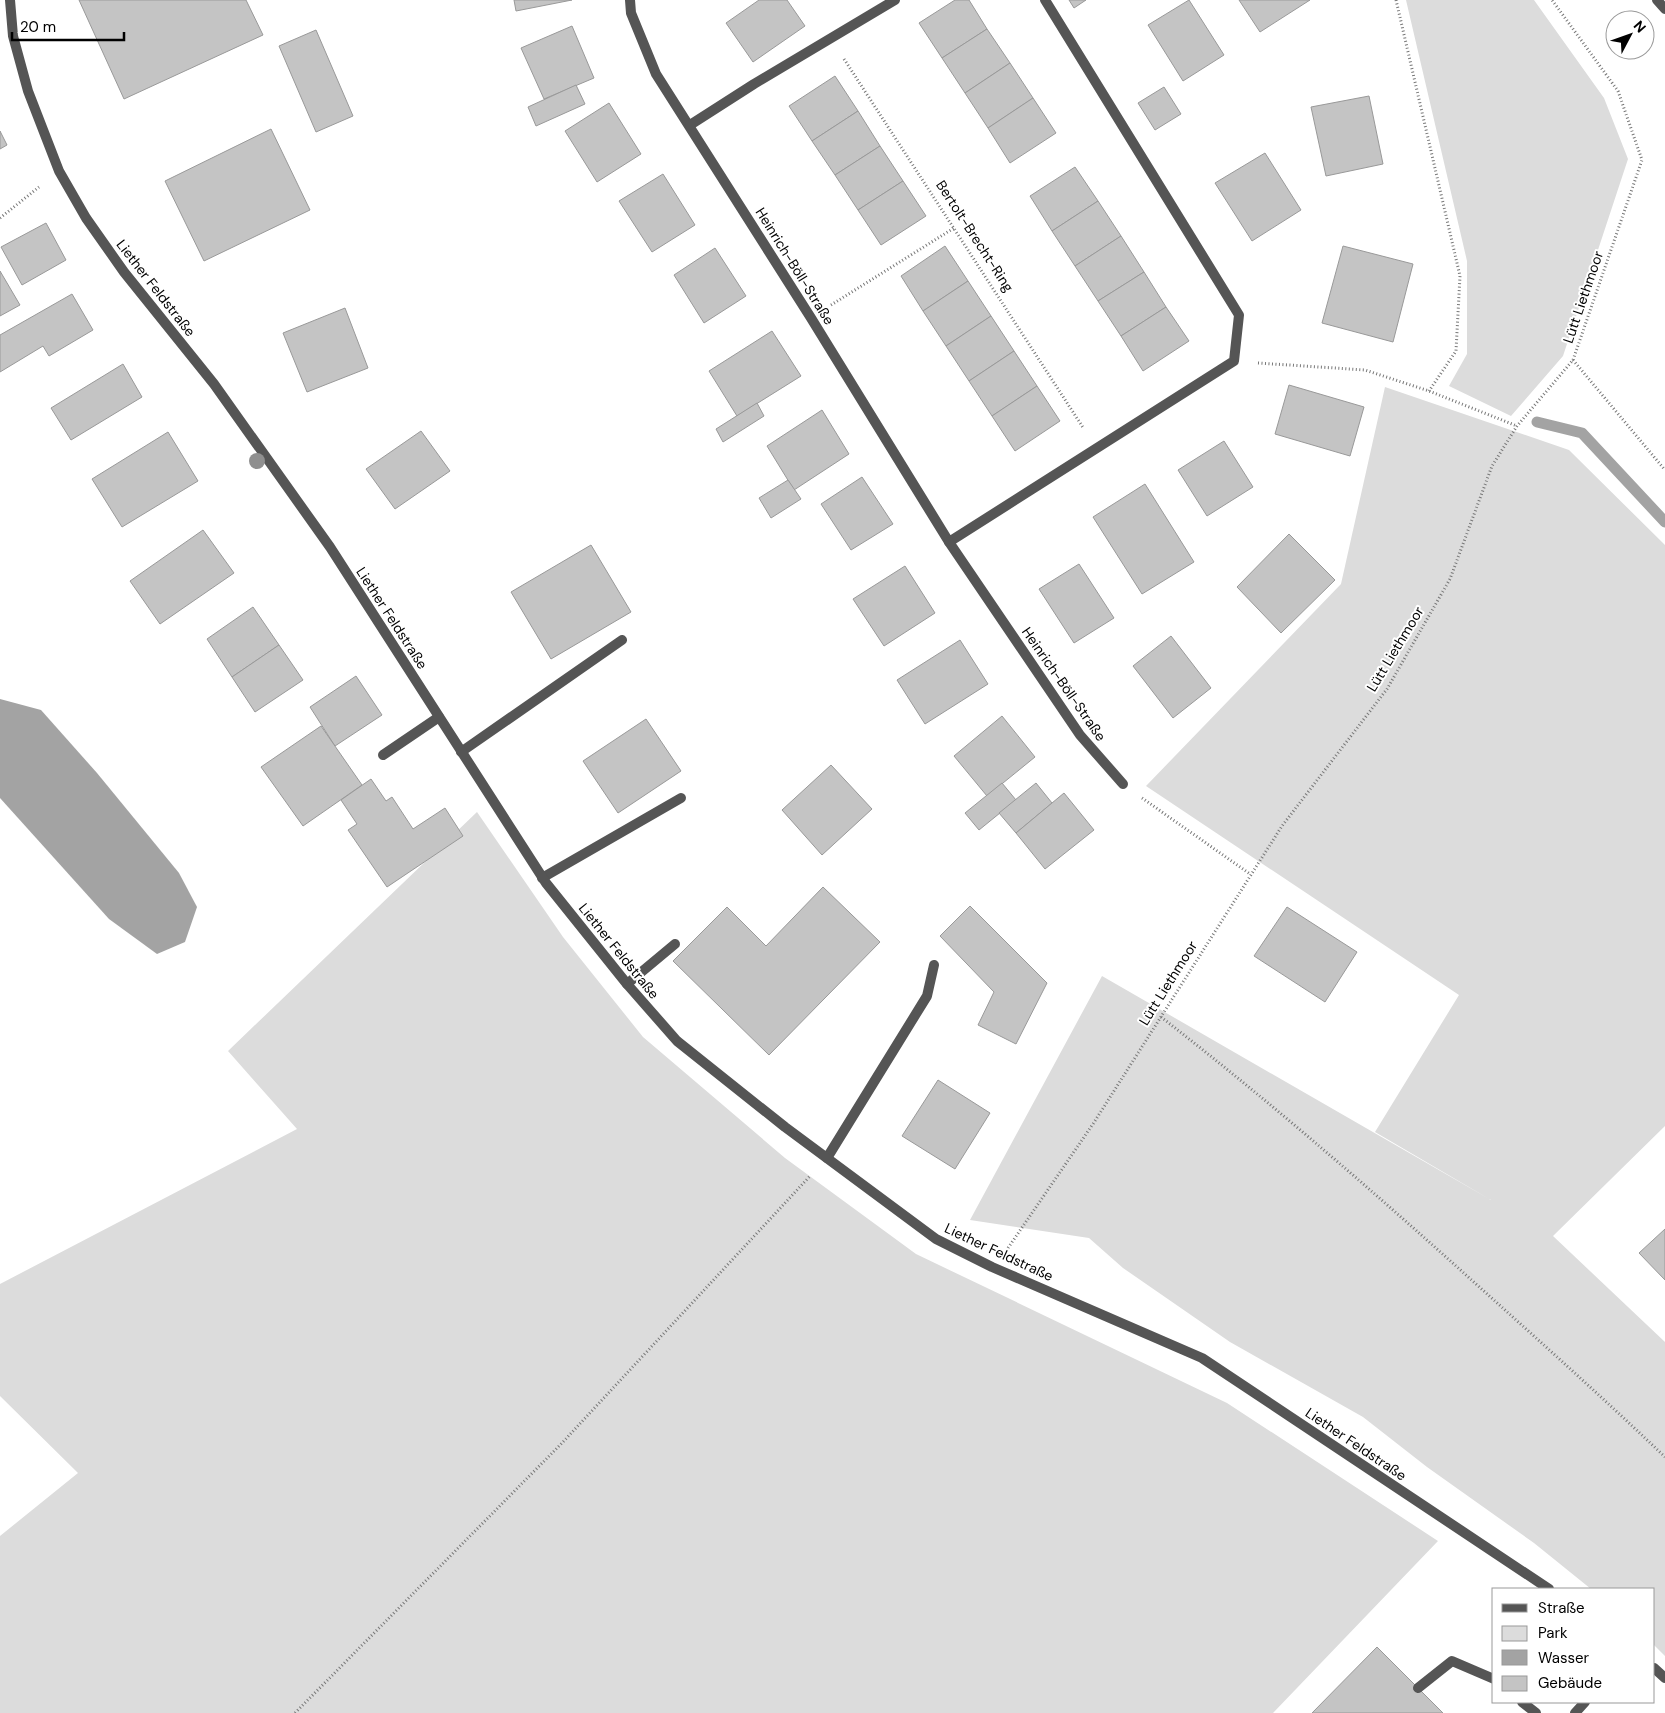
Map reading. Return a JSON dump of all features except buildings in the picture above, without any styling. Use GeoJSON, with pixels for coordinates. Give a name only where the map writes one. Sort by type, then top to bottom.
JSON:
{"type":"FeatureCollection","features":[{"type":"Feature","properties":{"kind":"street","name":"Liether Feldstraße"},"geometry":{"type":"LineString","coordinates":[[10,0],[13,36],[28,91],[59,171],[86,218],[124,272],[214,384],[330,547],[542,878],[627,984],[677,1041],[826,1158],[936,1239],[992,1267],[1202,1358],[1548,1588]]}},
{"type":"Feature","properties":{"kind":"street","name":"Heinrich-Böll-Straße"},"geometry":{"type":"LineString","coordinates":[[630,0],[631,13],[656,74],[811,318],[949,542],[1080,734],[1123,784]]}},
{"type":"Feature","properties":{"kind":"street"},"geometry":{"type":"LineString","coordinates":[[690,125],[754,84],[895,0]]}},
{"type":"Feature","properties":{"kind":"street"},"geometry":{"type":"LineString","coordinates":[[949,542],[1234,361],[1239,315],[1045,0]]}},
{"type":"Feature","properties":{"kind":"street"},"geometry":{"type":"LineString","coordinates":[[1657,0],[1665,9]]}},
{"type":"Feature","properties":{"kind":"street"},"geometry":{"type":"LineString","coordinates":[[461,752],[622,640]]}},
{"type":"Feature","properties":{"kind":"street"},"geometry":{"type":"LineString","coordinates":[[384,755],[439,716]]}},
{"type":"Feature","properties":{"kind":"street"},"geometry":{"type":"LineString","coordinates":[[542,878],[681,798]]}},
{"type":"Feature","properties":{"kind":"street"},"geometry":{"type":"LineString","coordinates":[[627,984],[675,944]]}},
{"type":"Feature","properties":{"kind":"street"},"geometry":{"type":"LineString","coordinates":[[826,1158],[927,996],[934,965]]}},
{"type":"Feature","properties":{"kind":"street"},"geometry":{"type":"LineString","coordinates":[[1418,1688],[1452,1661],[1492,1677]]}},
{"type":"Feature","properties":{"kind":"street"},"geometry":{"type":"LineString","coordinates":[[1655,1669],[1665,1678]]}},
{"type":"Feature","properties":{"kind":"street"},"geometry":{"type":"LineString","coordinates":[[1523,1703],[1536,1713]]}},
{"type":"Feature","properties":{"kind":"street"},"geometry":{"type":"LineString","coordinates":[[1575,1713],[1584,1703]]}},
{"type":"Feature","properties":{"kind":"path"},"geometry":{"type":"LineString","coordinates":[[1396,0],[1460,276],[1456,351],[1429,391]]}},
{"type":"Feature","properties":{"kind":"path","name":"Lütt Liethmoor"},"geometry":{"type":"LineString","coordinates":[[992,1267],[1019,1235],[1093,1124],[1250,874],[1298,803],[1387,689],[1450,579],[1492,466],[1517,426],[1573,360],[1642,160],[1618,91],[1552,0]]}},
{"type":"Feature","properties":{"kind":"path","name":"Bertolt-Brecht-Ring"},"geometry":{"type":"LineString","coordinates":[[831,39],[1097,448]]}},
{"type":"Feature","properties":{"kind":"path"},"geometry":{"type":"LineString","coordinates":[[0,218],[59,171]]}},
{"type":"Feature","properties":{"kind":"path"},"geometry":{"type":"LineString","coordinates":[[811,318],[954,228]]}},
{"type":"Feature","properties":{"kind":"path"},"geometry":{"type":"LineString","coordinates":[[1573,360],[1665,470]]}},
{"type":"Feature","properties":{"kind":"path"},"geometry":{"type":"LineString","coordinates":[[1234,361],[1365,370],[1429,391],[1517,426]]}},
{"type":"Feature","properties":{"kind":"path"},"geometry":{"type":"LineString","coordinates":[[1123,784],[1250,874]]}},
{"type":"Feature","properties":{"kind":"path"},"geometry":{"type":"LineString","coordinates":[[1160,1017],[1246,1083],[1392,1209],[1595,1390],[1665,1457]]}},
{"type":"Feature","properties":{"kind":"path"},"geometry":{"type":"LineString","coordinates":[[295,1713],[562,1443],[826,1158]]}},
{"type":"Feature","properties":{"kind":"green space"},"geometry":{"type":"Polygon","coordinates":[[[1406,0],[1534,0],[1604,98],[1628,159],[1563,356],[1511,416],[1449,386],[1467,354],[1467,261],[1406,0]]]}},
{"type":"Feature","properties":{"kind":"green space"},"geometry":{"type":"Polygon","coordinates":[[[1385,387],[1569,450],[1665,545],[1665,1126],[1553,1236],[1665,1342],[1665,1656],[1655,1646],[1655,1588],[1590,1588],[1534,1543],[1427,1467],[1363,1417],[1230,1342],[1123,1268],[1089,1238],[970,1220],[1102,976],[1491,1200],[1375,1132],[1459,995],[1146,786],[1341,584],[1385,387]]]}},
{"type":"Feature","properties":{"kind":"green space"},"geometry":{"type":"Polygon","coordinates":[[[477,812],[563,937],[643,1037],[785,1158],[916,1254],[1227,1403],[1438,1541],[1273,1713],[0,1713],[0,1536],[78,1473],[0,1396],[0,1284],[297,1129],[228,1051],[477,812]]]}},
{"type":"Feature","properties":{"kind":"water"},"geometry":{"type":"Polygon","coordinates":[[[0,699],[41,710],[97,773],[179,873],[197,907],[185,942],[157,954],[109,919],[0,798],[0,699]]]}},
{"type":"Feature","properties":{"kind":"waterway"},"geometry":{"type":"LineString","coordinates":[[1537,422],[1582,433],[1665,522]]}}]}
